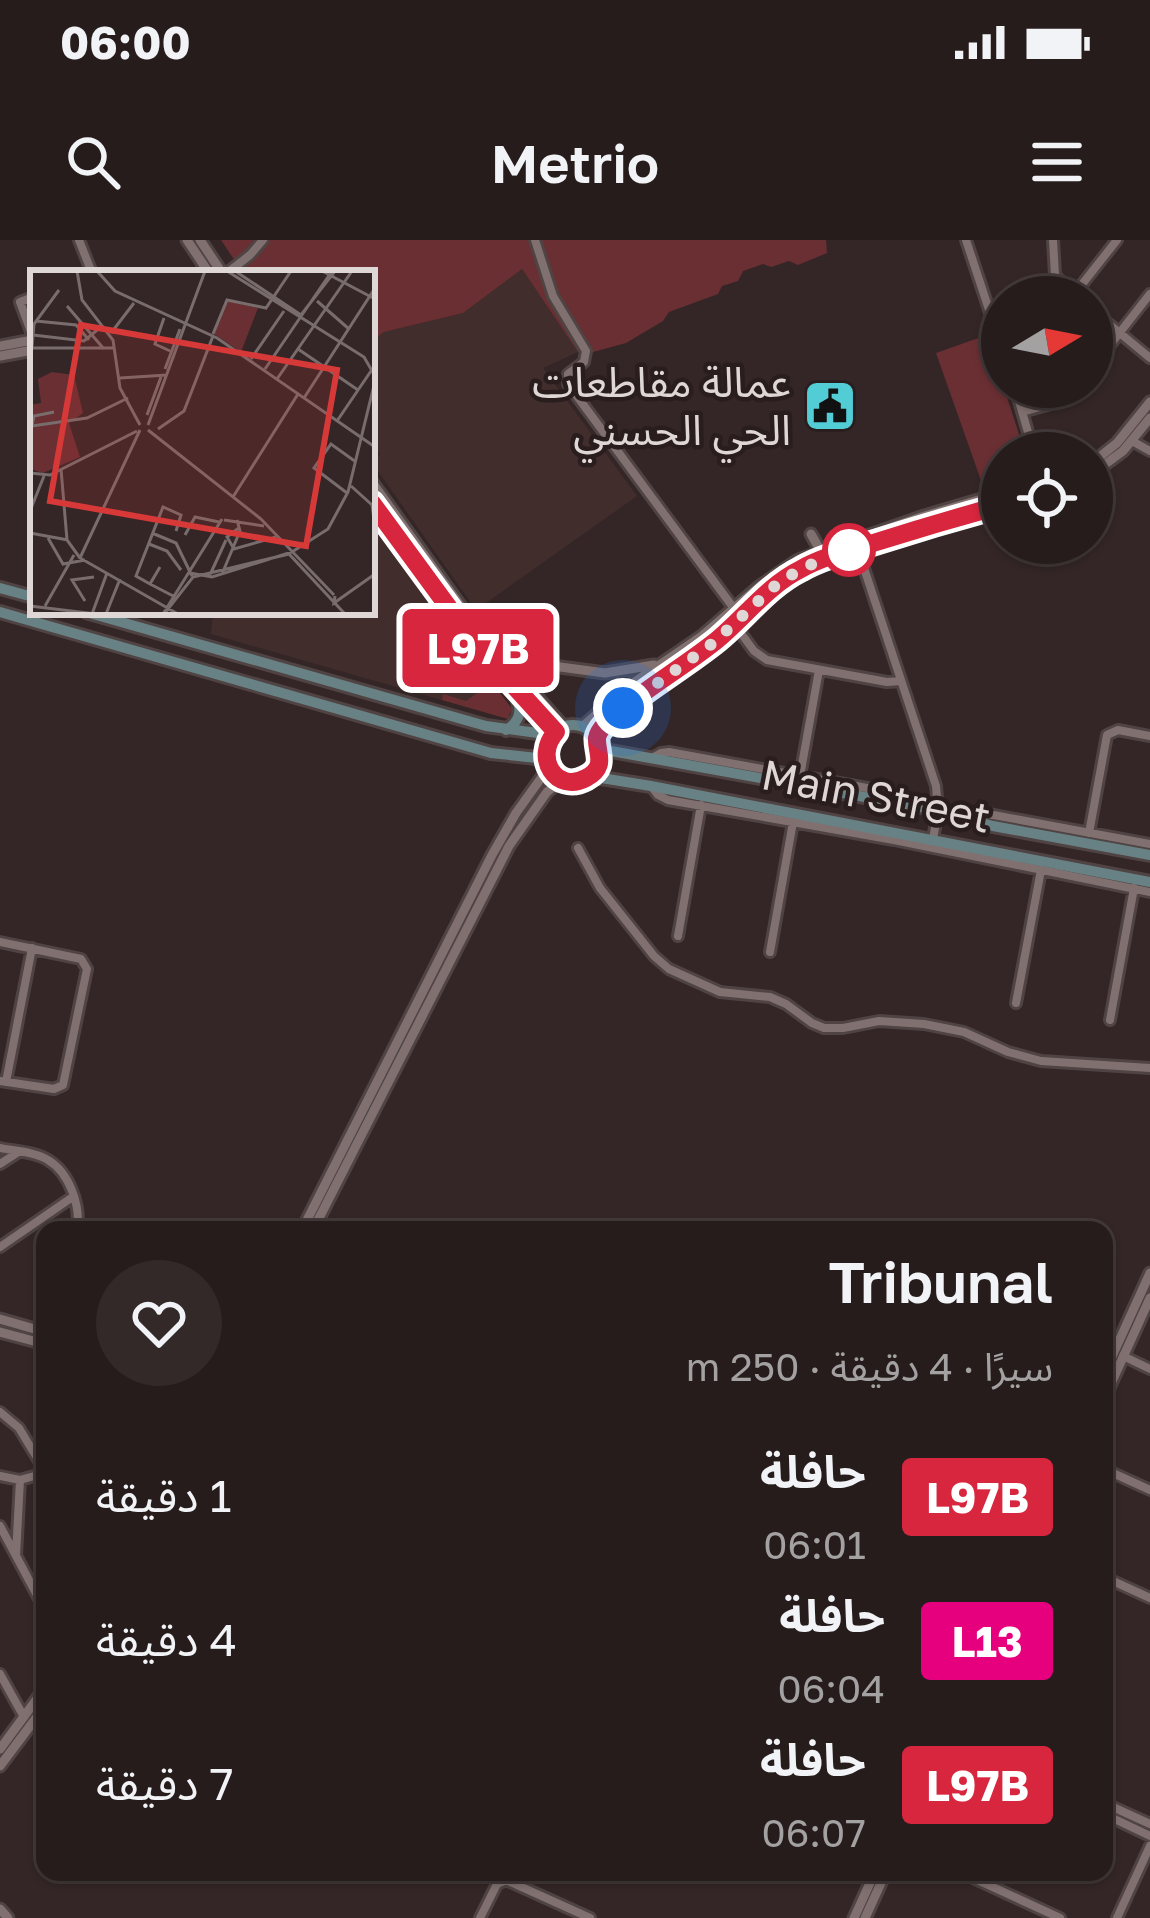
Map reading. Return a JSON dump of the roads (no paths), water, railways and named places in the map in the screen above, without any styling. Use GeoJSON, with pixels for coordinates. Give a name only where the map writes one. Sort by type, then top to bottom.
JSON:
{"type":"FeatureCollection","features":[{"type":"Feature","properties":{"kind":"main road"},"geometry":{"type":"LineString","coordinates":[[0,588],[30,596]]}},
{"type":"Feature","properties":{"kind":"main road"},"geometry":{"type":"LineString","coordinates":[[0,612],[491,753],[547,763],[563,779],[589,776],[598,765],[598,745],[583,728],[506,730],[97,615]]}},
{"type":"Feature","properties":{"kind":"main road"},"geometry":{"type":"LineString","coordinates":[[142,652],[148,629]]}},
{"type":"Feature","properties":{"kind":"main road"},"geometry":{"type":"LineString","coordinates":[[196,668],[200,645]]}},
{"type":"Feature","properties":{"kind":"main road"},"geometry":{"type":"LineString","coordinates":[[506,730],[521,711],[514,687]]}},
{"type":"Feature","properties":{"kind":"main road"},"geometry":{"type":"LineString","coordinates":[[547,763],[547,744],[557,731]]}},
{"type":"Feature","properties":{"kind":"main road","name":"Main Street"},"geometry":{"type":"LineString","coordinates":[[598,745],[1150,855]]}},
{"type":"Feature","properties":{"kind":"main road","name":"Main Street"},"geometry":{"type":"LineString","coordinates":[[589,776],[1150,882]]}},
{"type":"Feature","properties":{"kind":"street"},"geometry":{"type":"LineString","coordinates":[[79,240],[90,270]]}},
{"type":"Feature","properties":{"kind":"street"},"geometry":{"type":"LineString","coordinates":[[187,240],[207,270]]}},
{"type":"Feature","properties":{"kind":"street"},"geometry":{"type":"LineString","coordinates":[[200,240],[221,270]]}},
{"type":"Feature","properties":{"kind":"street"},"geometry":{"type":"LineString","coordinates":[[228,270],[263,240]]}},
{"type":"Feature","properties":{"kind":"street"},"geometry":{"type":"LineString","coordinates":[[535,240],[553,296],[586,351],[584,362],[568,374],[568,384],[762,658],[901,681]]}},
{"type":"Feature","properties":{"kind":"street"},"geometry":{"type":"LineString","coordinates":[[966,240],[981,285]]}},
{"type":"Feature","properties":{"kind":"street"},"geometry":{"type":"LineString","coordinates":[[1053,240],[1056,276]]}},
{"type":"Feature","properties":{"kind":"street"},"geometry":{"type":"LineString","coordinates":[[1089,276],[1117,240]]}},
{"type":"Feature","properties":{"kind":"street"},"geometry":{"type":"LineString","coordinates":[[1113,340],[1150,295]]}},
{"type":"Feature","properties":{"kind":"street"},"geometry":{"type":"LineString","coordinates":[[30,298],[20,302],[30,330]]}},
{"type":"Feature","properties":{"kind":"street"},"geometry":{"type":"LineString","coordinates":[[1113,327],[1150,358]]}},
{"type":"Feature","properties":{"kind":"street"},"geometry":{"type":"LineString","coordinates":[[0,346],[30,339]]}},
{"type":"Feature","properties":{"kind":"street"},"geometry":{"type":"LineString","coordinates":[[0,356],[30,351]]}},
{"type":"Feature","properties":{"kind":"street"},"geometry":{"type":"LineString","coordinates":[[1113,446],[1150,402]]}},
{"type":"Feature","properties":{"kind":"street"},"geometry":{"type":"LineString","coordinates":[[1021,408],[1028,432]]}},
{"type":"Feature","properties":{"kind":"street"},"geometry":{"type":"LineString","coordinates":[[1022,412],[1036,408]]}},
{"type":"Feature","properties":{"kind":"street"},"geometry":{"type":"LineString","coordinates":[[1113,460],[1150,418]]}},
{"type":"Feature","properties":{"kind":"street"},"geometry":{"type":"LineString","coordinates":[[1132,442],[1150,451]]}},
{"type":"Feature","properties":{"kind":"street"},"geometry":{"type":"LineString","coordinates":[[375,486],[557,731]]}},
{"type":"Feature","properties":{"kind":"street"},"geometry":{"type":"LineString","coordinates":[[598,745],[604,727],[623,708],[713,643],[784,568],[820,550],[981,500]]}},
{"type":"Feature","properties":{"kind":"street"},"geometry":{"type":"LineString","coordinates":[[375,506],[461,626],[557,731]]}},
{"type":"Feature","properties":{"kind":"street"},"geometry":{"type":"LineString","coordinates":[[583,728],[620,692],[788,576],[857,548],[981,511]]}},
{"type":"Feature","properties":{"kind":"street"},"geometry":{"type":"LineString","coordinates":[[811,534],[820,550]]}},
{"type":"Feature","properties":{"kind":"street"},"geometry":{"type":"LineString","coordinates":[[857,548],[936,786],[933,839]]}},
{"type":"Feature","properties":{"kind":"street"},"geometry":{"type":"LineString","coordinates":[[480,633],[509,654],[538,664],[605,673],[660,665]]}},
{"type":"Feature","properties":{"kind":"street"},"geometry":{"type":"LineString","coordinates":[[800,776],[819,670]]}},
{"type":"Feature","properties":{"kind":"street"},"geometry":{"type":"LineString","coordinates":[[1089,833],[1106,738],[1118,730],[1150,736]]}},
{"type":"Feature","properties":{"kind":"street"},"geometry":{"type":"LineString","coordinates":[[652,759],[669,752],[900,794],[908,805]]}},
{"type":"Feature","properties":{"kind":"street"},"geometry":{"type":"LineString","coordinates":[[316,1221],[500,840],[547,763]]}},
{"type":"Feature","properties":{"kind":"street"},"geometry":{"type":"LineString","coordinates":[[308,1221],[509,846],[547,792],[563,779]]}},
{"type":"Feature","properties":{"kind":"street"},"geometry":{"type":"LineString","coordinates":[[651,786],[661,797],[701,806],[1150,892]]}},
{"type":"Feature","properties":{"kind":"street"},"geometry":{"type":"LineString","coordinates":[[678,936],[701,806]]}},
{"type":"Feature","properties":{"kind":"street"},"geometry":{"type":"LineString","coordinates":[[967,819],[988,814],[1150,844]]}},
{"type":"Feature","properties":{"kind":"street"},"geometry":{"type":"LineString","coordinates":[[770,952],[794,822]]}},
{"type":"Feature","properties":{"kind":"street"},"geometry":{"type":"LineString","coordinates":[[578,848],[599,888],[654,956],[719,992],[770,997],[812,1024],[830,1029],[879,1021],[925,1024],[964,1032],[1041,1061],[1150,1067]]}},
{"type":"Feature","properties":{"kind":"street"},"geometry":{"type":"LineString","coordinates":[[1016,1003],[1042,870]]}},
{"type":"Feature","properties":{"kind":"street"},"geometry":{"type":"LineString","coordinates":[[1110,1020],[1134,888]]}},
{"type":"Feature","properties":{"kind":"street"},"geometry":{"type":"LineString","coordinates":[[0,942],[32,948],[78,958],[87,966],[64,1083],[57,1089],[3,1082],[32,948]]}},
{"type":"Feature","properties":{"kind":"street"},"geometry":{"type":"LineString","coordinates":[[0,1148],[47,1159],[74,1196],[78,1221]]}},
{"type":"Feature","properties":{"kind":"street"},"geometry":{"type":"LineString","coordinates":[[0,1164],[18,1152]]}},
{"type":"Feature","properties":{"kind":"street"},"geometry":{"type":"LineString","coordinates":[[38,1221],[74,1196]]}},
{"type":"Feature","properties":{"kind":"street"},"geometry":{"type":"LineString","coordinates":[[0,1247],[36,1222]]}},
{"type":"Feature","properties":{"kind":"street"},"geometry":{"type":"LineString","coordinates":[[1113,1354],[1150,1274]]}},
{"type":"Feature","properties":{"kind":"street"},"geometry":{"type":"LineString","coordinates":[[1113,1379],[1150,1298]]}},
{"type":"Feature","properties":{"kind":"street"},"geometry":{"type":"LineString","coordinates":[[0,1319],[36,1329]]}},
{"type":"Feature","properties":{"kind":"street"},"geometry":{"type":"LineString","coordinates":[[0,1332],[36,1342]]}},
{"type":"Feature","properties":{"kind":"street"},"geometry":{"type":"LineString","coordinates":[[1123,1356],[1150,1369]]}},
{"type":"Feature","properties":{"kind":"street"},"geometry":{"type":"LineString","coordinates":[[0,1412],[19,1428],[36,1457]]}},
{"type":"Feature","properties":{"kind":"street"},"geometry":{"type":"LineString","coordinates":[[1113,1473],[1150,1490]]}},
{"type":"Feature","properties":{"kind":"street"},"geometry":{"type":"LineString","coordinates":[[0,1476],[20,1480],[36,1475]]}},
{"type":"Feature","properties":{"kind":"street"},"geometry":{"type":"LineString","coordinates":[[16,1556],[20,1480]]}},
{"type":"Feature","properties":{"kind":"street"},"geometry":{"type":"LineString","coordinates":[[0,1526],[36,1593]]}},
{"type":"Feature","properties":{"kind":"street"},"geometry":{"type":"LineString","coordinates":[[1113,1581],[1150,1598]]}},
{"type":"Feature","properties":{"kind":"street"},"geometry":{"type":"LineString","coordinates":[[0,1674],[24,1717]]}},
{"type":"Feature","properties":{"kind":"street"},"geometry":{"type":"LineString","coordinates":[[0,1749],[36,1700]]}},
{"type":"Feature","properties":{"kind":"street"},"geometry":{"type":"LineString","coordinates":[[0,1766],[36,1718]]}},
{"type":"Feature","properties":{"kind":"street"},"geometry":{"type":"LineString","coordinates":[[1113,1807],[1150,1824]]}},
{"type":"Feature","properties":{"kind":"street"},"geometry":{"type":"LineString","coordinates":[[1113,1818],[1150,1836]]}},
{"type":"Feature","properties":{"kind":"street"},"geometry":{"type":"LineString","coordinates":[[1117,1918],[1150,1846]]}},
{"type":"Feature","properties":{"kind":"street"},"geometry":{"type":"LineString","coordinates":[[480,1918],[497,1884],[504,1881]]}},
{"type":"Feature","properties":{"kind":"street"},"geometry":{"type":"LineString","coordinates":[[508,1881],[590,1918]]}},
{"type":"Feature","properties":{"kind":"street"},"geometry":{"type":"LineString","coordinates":[[854,1918],[871,1881]]}},
{"type":"Feature","properties":{"kind":"street"},"geometry":{"type":"LineString","coordinates":[[865,1918],[882,1881]]}},
{"type":"Feature","properties":{"kind":"street"},"geometry":{"type":"LineString","coordinates":[[980,1881],[1060,1918]]}},
{"type":"Feature","properties":{"kind":"street"},"geometry":{"type":"LineString","coordinates":[[0,1909],[8,1918]]}},
{"type":"Feature","properties":{"kind":"place","name":"عمالة مقاطعات الحي الحسني"},"geometry":{"type":"Point","coordinates":[830,406]}}]}
